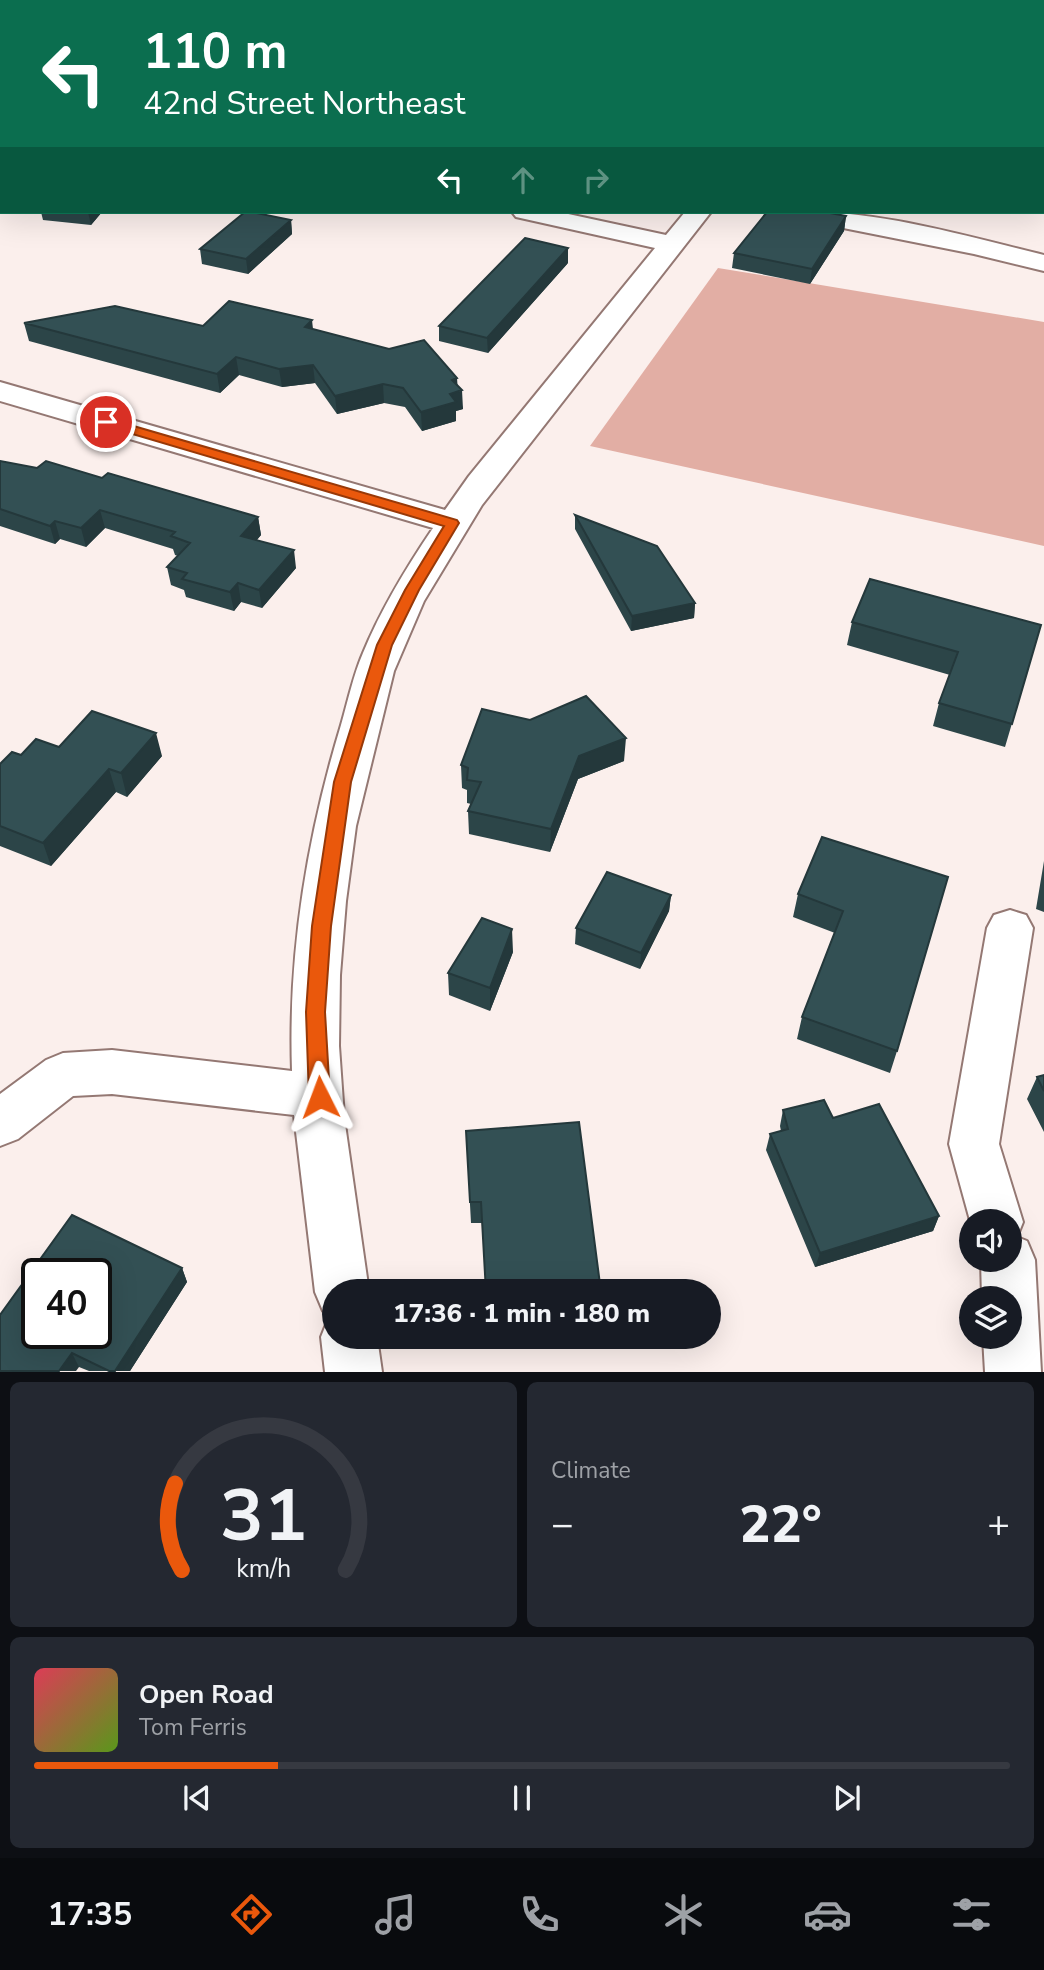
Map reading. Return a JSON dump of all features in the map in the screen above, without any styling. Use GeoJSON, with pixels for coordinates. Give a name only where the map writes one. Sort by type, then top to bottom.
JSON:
{"type":"FeatureCollection","features":[{"type":"Feature","properties":{"kind":"street"},"geometry":{"type":"LineString","coordinates":[[534,214],[671,244]]}},
{"type":"Feature","properties":{"kind":"street"},"geometry":{"type":"LineString","coordinates":[[340,1279],[330,1210],[320,1097],[316,1012],[321,926],[342,782],[384,645],[412,590],[452,523],[492,469],[696,214]]}},
{"type":"Feature","properties":{"kind":"street"},"geometry":{"type":"LineString","coordinates":[[813,214],[974,246],[1044,263]]}},
{"type":"Feature","properties":{"kind":"street"},"geometry":{"type":"LineString","coordinates":[[885,214],[1044,245]]}},
{"type":"Feature","properties":{"kind":"street"},"geometry":{"type":"LineString","coordinates":[[0,391],[452,523]]}},
{"type":"Feature","properties":{"kind":"street"},"geometry":{"type":"LineString","coordinates":[[993,1209],[974,1144],[1010,928]]}},
{"type":"Feature","properties":{"kind":"street"},"geometry":{"type":"LineString","coordinates":[[0,1123],[63,1075],[112,1072],[320,1097]]}},
{"type":"Feature","properties":{"kind":"street"},"geometry":{"type":"LineString","coordinates":[[1009,1272],[1013,1371]]}},
{"type":"Feature","properties":{"kind":"street"},"geometry":{"type":"LineString","coordinates":[[351,1349],[354,1371]]}},
{"type":"Feature","properties":{"kind":"shaded area"},"geometry":{"type":"Polygon","coordinates":[[[718,268],[1044,322],[1044,546],[590,446],[718,268]]]}},
{"type":"Feature","properties":{"kind":"building"},"geometry":{"type":"Polygon","coordinates":[[[243,214],[261,214],[291,220],[246,259],[200,249],[243,214]]]}},
{"type":"Feature","properties":{"kind":"building"},"geometry":{"type":"Polygon","coordinates":[[[765,214],[846,216],[812,269],[734,253],[765,214]]]}},
{"type":"Feature","properties":{"kind":"building"},"geometry":{"type":"Polygon","coordinates":[[[525,238],[568,248],[487,338],[439,326],[525,238]]]}},
{"type":"Feature","properties":{"kind":"building"},"geometry":{"type":"Polygon","coordinates":[[[229,301],[312,320],[305,327],[389,349],[424,340],[457,378],[452,380],[462,390],[450,394],[456,402],[421,412],[403,388],[383,384],[335,396],[313,365],[279,369],[236,357],[217,374],[24,323],[115,306],[203,326],[229,301]]]}},
{"type":"Feature","properties":{"kind":"building"},"geometry":{"type":"Polygon","coordinates":[[[0,461],[37,468],[46,461],[102,478],[108,473],[258,517],[241,536],[294,550],[259,590],[238,583],[230,592],[182,579],[187,573],[167,567],[190,543],[171,536],[175,532],[100,510],[81,528],[55,521],[50,526],[0,509],[0,461]]]}},
{"type":"Feature","properties":{"kind":"building"},"geometry":{"type":"Polygon","coordinates":[[[575,515],[657,546],[695,603],[632,616],[575,515]]]}},
{"type":"Feature","properties":{"kind":"building"},"geometry":{"type":"Polygon","coordinates":[[[870,579],[1041,625],[1012,724],[939,703],[958,652],[852,622],[870,579]]]}},
{"type":"Feature","properties":{"kind":"building"},"geometry":{"type":"Polygon","coordinates":[[[586,696],[626,738],[579,756],[551,829],[468,811],[481,782],[467,780],[468,768],[461,765],[482,709],[530,720],[586,696]]]}},
{"type":"Feature","properties":{"kind":"building"},"geometry":{"type":"Polygon","coordinates":[[[92,711],[156,733],[121,773],[109,769],[43,843],[0,826],[0,764],[12,752],[21,755],[36,739],[59,747],[92,711]]]}},
{"type":"Feature","properties":{"kind":"building"},"geometry":{"type":"Polygon","coordinates":[[[822,837],[948,877],[897,1051],[802,1017],[843,911],[798,894],[822,837]]]}},
{"type":"Feature","properties":{"kind":"building"},"geometry":{"type":"Polygon","coordinates":[[[607,872],[671,895],[641,953],[576,928],[607,872]]]}},
{"type":"Feature","properties":{"kind":"building"},"geometry":{"type":"Polygon","coordinates":[[[482,918],[512,929],[490,988],[448,973],[482,918]]]}},
{"type":"Feature","properties":{"kind":"building"},"geometry":{"type":"Polygon","coordinates":[[[1044,1075],[1044,1091],[1037,1077],[1044,1075]]]}},
{"type":"Feature","properties":{"kind":"building"},"geometry":{"type":"Polygon","coordinates":[[[824,1100],[833,1118],[879,1104],[939,1216],[820,1253],[770,1134],[788,1129],[783,1110],[824,1100]]]}},
{"type":"Feature","properties":{"kind":"building"},"geometry":{"type":"Polygon","coordinates":[[[579,1122],[599,1279],[485,1279],[481,1202],[470,1202],[466,1131],[579,1122]]]}},
{"type":"Feature","properties":{"kind":"building"},"geometry":{"type":"Polygon","coordinates":[[[72,1215],[182,1268],[115,1371],[109,1371],[72,1353],[59,1371],[0,1371],[0,1315],[21,1286],[21,1349],[112,1349],[112,1258],[41,1258],[72,1215]]]}},
{"type":"Feature","properties":{"kind":"route"},"geometry":{"type":"LineString","coordinates":[[106,422],[452,523],[412,590],[384,645],[342,782],[321,926],[316,1012],[320,1097]]}}]}
